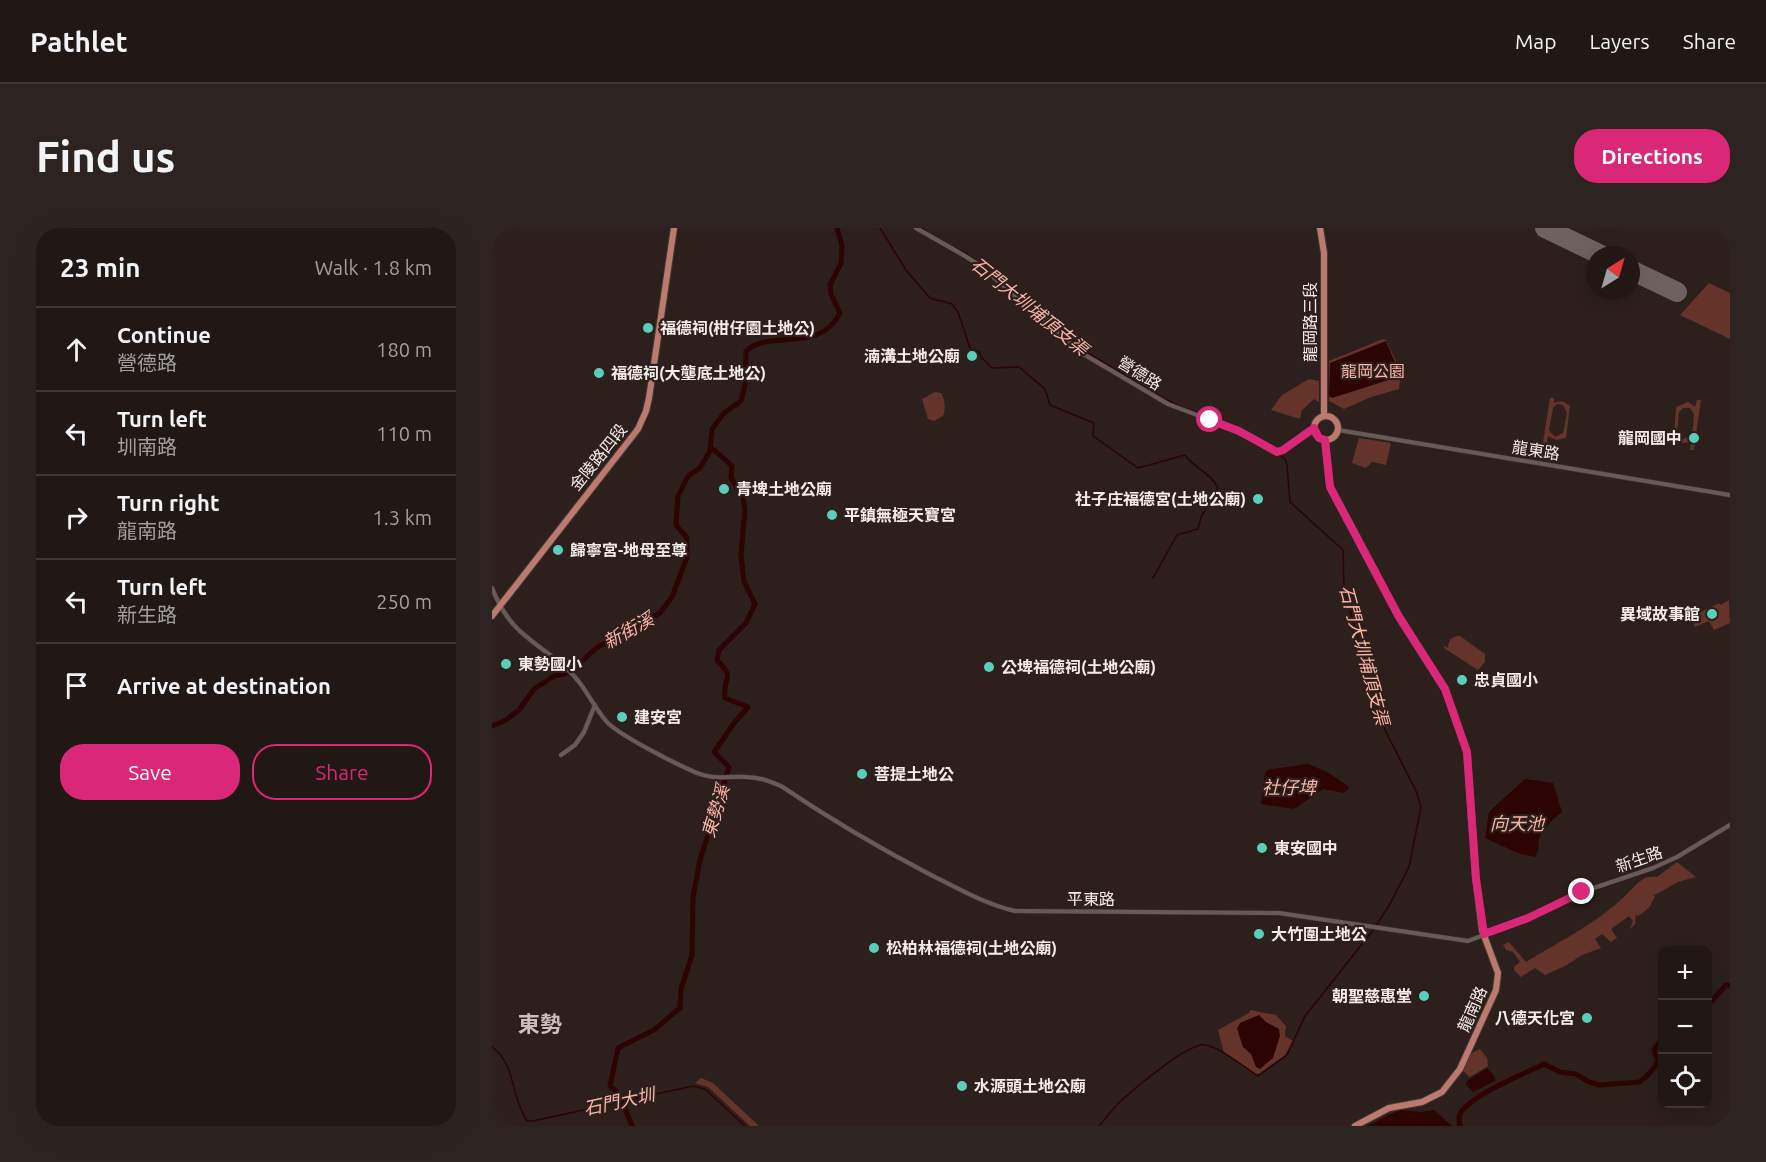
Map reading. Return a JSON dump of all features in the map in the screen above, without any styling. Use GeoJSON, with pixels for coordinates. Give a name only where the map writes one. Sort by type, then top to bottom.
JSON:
{"type":"FeatureCollection","features":[{"type":"Feature","properties":{"kind":"main road","name":"金陵路四段"},"geometry":{"type":"LineString","coordinates":[[492,616],[577,504],[638,429],[643,419],[649,398],[674,228]]}},
{"type":"Feature","properties":{"kind":"main road","name":"龍岡路三段"},"geometry":{"type":"LineString","coordinates":[[1322,228],[1328,254],[1326,416]]}},
{"type":"Feature","properties":{"kind":"main road"},"geometry":{"type":"LineString","coordinates":[[1326,416],[1334,419],[1338,430],[1332,438],[1325,440],[1319,438],[1314,428],[1320,418],[1326,416]]}},
{"type":"Feature","properties":{"kind":"main road","name":"龍南路"},"geometry":{"type":"LineString","coordinates":[[1325,440],[1330,487],[1398,615],[1445,689],[1467,752],[1476,879],[1484,934],[1497,968],[1498,984],[1455,1076],[1442,1092],[1422,1102],[1389,1108],[1355,1126]]}},
{"type":"Feature","properties":{"kind":"street","name":"營德路"},"geometry":{"type":"LineString","coordinates":[[916,228],[982,267],[1062,338],[1085,355],[1168,404],[1226,426],[1277,452],[1314,428]]}},
{"type":"Feature","properties":{"kind":"street","name":"龍東路"},"geometry":{"type":"LineString","coordinates":[[1338,430],[1730,495]]}},
{"type":"Feature","properties":{"kind":"street","name":"平東路"},"geometry":{"type":"LineString","coordinates":[[492,588],[499,607],[511,624],[573,675],[616,730],[696,773],[716,778],[758,777],[781,786],[872,844],[979,900],[1015,911],[1280,913],[1467,941],[1484,934]]}},
{"type":"Feature","properties":{"kind":"street"},"geometry":{"type":"LineString","coordinates":[[561,754],[575,745],[590,721],[595,705]]}},
{"type":"Feature","properties":{"kind":"street","name":"新生路"},"geometry":{"type":"LineString","coordinates":[[1484,934],[1528,918],[1582,892],[1653,868],[1677,857],[1730,825]]}},
{"type":"Feature","properties":{"kind":"green space"},"geometry":{"type":"Polygon","coordinates":[[[1709,283],[1730,293],[1730,339],[1680,315],[1709,283]]]}},
{"type":"Feature","properties":{"kind":"green space","name":"龍岡公園"},"geometry":{"type":"Polygon","coordinates":[[[1383,339],[1386,340],[1401,372],[1399,389],[1371,397],[1344,409],[1329,401],[1329,361],[1383,339]]]}},
{"type":"Feature","properties":{"kind":"green space"},"geometry":{"type":"Polygon","coordinates":[[[1309,379],[1319,381],[1319,402],[1314,399],[1302,410],[1300,419],[1271,410],[1282,395],[1309,379]]]}},
{"type":"Feature","properties":{"kind":"green space"},"geometry":{"type":"Polygon","coordinates":[[[935,392],[941,393],[945,407],[943,416],[934,421],[928,419],[922,399],[935,392]]]}},
{"type":"Feature","properties":{"kind":"green space"},"geometry":{"type":"Polygon","coordinates":[[[1550,398],[1554,398],[1554,403],[1562,401],[1570,406],[1566,438],[1556,440],[1548,436],[1546,449],[1542,449],[1550,398]],[[1557,404],[1553,408],[1549,430],[1555,437],[1563,433],[1567,413],[1563,405],[1557,404]]]}},
{"type":"Feature","properties":{"kind":"green space"},"geometry":{"type":"Polygon","coordinates":[[[1697,400],[1701,400],[1694,450],[1690,450],[1691,442],[1682,443],[1674,438],[1676,407],[1688,402],[1695,407],[1697,400]],[[1683,408],[1679,412],[1677,433],[1683,439],[1690,435],[1694,414],[1690,408],[1683,408]]]}},
{"type":"Feature","properties":{"kind":"green space"},"geometry":{"type":"Polygon","coordinates":[[[1359,438],[1391,443],[1386,465],[1372,462],[1366,468],[1352,463],[1359,438]]]}},
{"type":"Feature","properties":{"kind":"green space"},"geometry":{"type":"Polygon","coordinates":[[[1729,600],[1730,623],[1714,630],[1709,621],[1695,627],[1691,617],[1729,600]]]}},
{"type":"Feature","properties":{"kind":"green space"},"geometry":{"type":"Polygon","coordinates":[[[1460,636],[1485,654],[1485,662],[1478,670],[1444,648],[1445,646],[1448,648],[1453,638],[1460,636]]]}},
{"type":"Feature","properties":{"kind":"green space"},"geometry":{"type":"Polygon","coordinates":[[[1677,862],[1696,877],[1678,882],[1655,895],[1651,894],[1655,896],[1649,908],[1638,916],[1636,915],[1635,924],[1630,929],[1633,921],[1629,916],[1611,929],[1617,938],[1611,942],[1602,934],[1595,939],[1601,948],[1582,955],[1545,975],[1535,968],[1521,977],[1514,970],[1520,962],[1513,952],[1506,950],[1503,945],[1509,942],[1526,962],[1579,931],[1616,904],[1640,881],[1652,876],[1657,877],[1677,862]]]}},
{"type":"Feature","properties":{"kind":"green space"},"geometry":{"type":"Polygon","coordinates":[[[1250,1010],[1276,1015],[1286,1026],[1285,1036],[1293,1041],[1285,1055],[1256,1074],[1224,1053],[1218,1030],[1249,1013],[1250,1010]]]}},
{"type":"Feature","properties":{"kind":"green space"},"geometry":{"type":"Polygon","coordinates":[[[1480,1049],[1487,1058],[1488,1066],[1470,1077],[1462,1070],[1463,1066],[1470,1055],[1480,1049]]]}},
{"type":"Feature","properties":{"kind":"green space"},"geometry":{"type":"Polygon","coordinates":[[[701,1078],[713,1083],[759,1126],[750,1126],[708,1087],[695,1083],[701,1078]]]}},
{"type":"Feature","properties":{"kind":"water","name":"龍岡公園"},"geometry":{"type":"Polygon","coordinates":[[[1386,341],[1401,376],[1332,398],[1329,396],[1330,363],[1386,341]]]}},
{"type":"Feature","properties":{"kind":"water","name":"社仔埤"},"geometry":{"type":"Polygon","coordinates":[[[1308,764],[1327,772],[1349,788],[1344,793],[1323,789],[1294,809],[1261,804],[1267,770],[1308,764]]]}},
{"type":"Feature","properties":{"kind":"water","name":"向天池"},"geometry":{"type":"Polygon","coordinates":[[[1525,779],[1553,783],[1562,812],[1542,833],[1535,857],[1520,854],[1485,838],[1489,812],[1525,779]]]}},
{"type":"Feature","properties":{"kind":"water"},"geometry":{"type":"Polygon","coordinates":[[[1259,1015],[1279,1029],[1280,1036],[1273,1058],[1260,1069],[1256,1067],[1251,1054],[1243,1047],[1237,1029],[1240,1023],[1259,1015]]]}},
{"type":"Feature","properties":{"kind":"water"},"geometry":{"type":"Polygon","coordinates":[[[1487,1068],[1495,1081],[1473,1092],[1466,1084],[1467,1081],[1487,1068]]]}},
{"type":"Feature","properties":{"kind":"water"},"geometry":{"type":"Polygon","coordinates":[[[1399,1110],[1421,1112],[1434,1110],[1452,1126],[1367,1126],[1399,1110]]]}},
{"type":"Feature","properties":{"kind":"waterway","name":"新街溪"},"geometry":{"type":"LineString","coordinates":[[492,726],[506,720],[519,710],[534,689],[554,676],[564,674],[576,667],[596,648],[660,613],[672,597],[687,557],[687,538],[676,525],[678,496],[688,476],[700,468],[710,451],[712,429],[724,413],[741,401],[745,385],[746,351],[756,344],[768,341],[808,337],[820,333],[831,326],[840,313],[831,294],[830,285],[841,263],[842,246],[837,228]]}},
{"type":"Feature","properties":{"kind":"waterway","name":"石門大圳埔頂支渠"},"geometry":{"type":"LineString","coordinates":[[880,228],[906,270],[930,298],[952,304],[958,312],[970,348],[979,352],[992,368],[1019,367],[1045,389],[1050,405],[1094,423],[1093,436],[1138,468],[1185,455],[1215,483],[1218,488],[1201,517],[1198,529],[1177,535],[1153,578]]}},
{"type":"Feature","properties":{"kind":"waterway","name":"石門大圳埔頂支渠"},"geometry":{"type":"LineString","coordinates":[[922,228],[928,233]]}},
{"type":"Feature","properties":{"kind":"waterway","name":"石門大圳埔頂支渠"},"geometry":{"type":"LineString","coordinates":[[953,247],[987,269],[1083,350],[1163,398],[1239,428],[1276,450]]}},
{"type":"Feature","properties":{"kind":"waterway","name":"東勢溪"},"geometry":{"type":"LineString","coordinates":[[632,1126],[619,1094],[610,1086],[618,1048],[654,1030],[680,1008],[681,989],[692,955],[693,897],[700,860],[729,767],[714,752],[748,707],[725,698],[728,675],[717,660],[719,650],[746,623],[755,604],[744,581],[741,555],[745,509],[742,494],[731,478],[732,466],[713,449],[710,451]]}},
{"type":"Feature","properties":{"kind":"waterway","name":"石門大圳埔頂支渠"},"geometry":{"type":"LineString","coordinates":[[1099,1126],[1118,1104],[1149,1077],[1175,1058],[1197,1046],[1205,1045],[1218,1049],[1258,1076],[1287,1055],[1305,1016],[1374,929],[1409,867],[1421,807],[1417,793],[1383,726],[1344,589],[1343,550],[1290,502],[1287,465],[1285,459],[1279,454]]}},
{"type":"Feature","properties":{"kind":"waterway"},"geometry":{"type":"LineString","coordinates":[[1712,1001],[1726,985],[1730,986]]}},
{"type":"Feature","properties":{"kind":"waterway"},"geometry":{"type":"LineString","coordinates":[[1460,1126],[1461,1112],[1477,1098],[1544,1064],[1560,1072],[1576,1074],[1599,1085],[1639,1082],[1656,1065],[1658,1061],[1654,1050],[1658,1044]]}},
{"type":"Feature","properties":{"kind":"waterway","name":"石門大圳"},"geometry":{"type":"LineString","coordinates":[[492,1047],[505,1062],[527,1121],[693,1086],[705,1089],[745,1126]]}},
{"type":"Feature","properties":{"kind":"runway"},"geometry":{"type":"LineString","coordinates":[[1545,228],[1586,248]]}},
{"type":"Feature","properties":{"kind":"runway"},"geometry":{"type":"LineString","coordinates":[[1640,274],[1677,292]]}},
{"type":"Feature","properties":{"kind":"place","name":"福德祠(柑仔園土地公)"},"geometry":{"type":"Point","coordinates":[648,328]}},
{"type":"Feature","properties":{"kind":"place","name":"湳溝土地公廟"},"geometry":{"type":"Point","coordinates":[972,356]}},
{"type":"Feature","properties":{"kind":"place","name":"福德祠(大壟底土地公)"},"geometry":{"type":"Point","coordinates":[599,373]}},
{"type":"Feature","properties":{"kind":"place","name":"龍岡國中"},"geometry":{"type":"Point","coordinates":[1694,438]}},
{"type":"Feature","properties":{"kind":"place","name":"青埤土地公廟"},"geometry":{"type":"Point","coordinates":[724,489]}},
{"type":"Feature","properties":{"kind":"place","name":"社子庄福德宮(土地公廟)"},"geometry":{"type":"Point","coordinates":[1258,499]}},
{"type":"Feature","properties":{"kind":"place","name":"平鎮無極天寶宮"},"geometry":{"type":"Point","coordinates":[832,515]}},
{"type":"Feature","properties":{"kind":"place","name":"歸寧宮-地母至尊"},"geometry":{"type":"Point","coordinates":[558,550]}},
{"type":"Feature","properties":{"kind":"place","name":"異域故事館"},"geometry":{"type":"Point","coordinates":[1712,614]}},
{"type":"Feature","properties":{"kind":"place","name":"東勢國小"},"geometry":{"type":"Point","coordinates":[506,664]}},
{"type":"Feature","properties":{"kind":"place","name":"公埤福德祠(土地公廟)"},"geometry":{"type":"Point","coordinates":[989,667]}},
{"type":"Feature","properties":{"kind":"place","name":"忠貞國小"},"geometry":{"type":"Point","coordinates":[1462,680]}},
{"type":"Feature","properties":{"kind":"place","name":"建安宮"},"geometry":{"type":"Point","coordinates":[622,717]}},
{"type":"Feature","properties":{"kind":"place","name":"菩提土地公"},"geometry":{"type":"Point","coordinates":[862,774]}},
{"type":"Feature","properties":{"kind":"place","name":"東安國中"},"geometry":{"type":"Point","coordinates":[1262,848]}},
{"type":"Feature","properties":{"kind":"place","name":"大竹圍土地公"},"geometry":{"type":"Point","coordinates":[1259,934]}},
{"type":"Feature","properties":{"kind":"place","name":"松柏林福德祠(土地公廟)"},"geometry":{"type":"Point","coordinates":[874,948]}},
{"type":"Feature","properties":{"kind":"place","name":"朝聖慈惠堂"},"geometry":{"type":"Point","coordinates":[1424,996]}},
{"type":"Feature","properties":{"kind":"place","name":"八德天化宮"},"geometry":{"type":"Point","coordinates":[1587,1018]}},
{"type":"Feature","properties":{"kind":"place","name":"水源頭土地公廟"},"geometry":{"type":"Point","coordinates":[962,1086]}},
{"type":"Feature","properties":{"kind":"district","name":"東勢"},"geometry":{"type":"Point","coordinates":[540,1023]}},
{"type":"Feature","properties":{"kind":"route"},"geometry":{"type":"LineString","coordinates":[[1210,420],[1239,431],[1277,452],[1314,428],[1319,438],[1325,440],[1330,487],[1398,615],[1445,689],[1462,736],[1469,765],[1476,879],[1484,934],[1528,918],[1582,892]]}}]}
